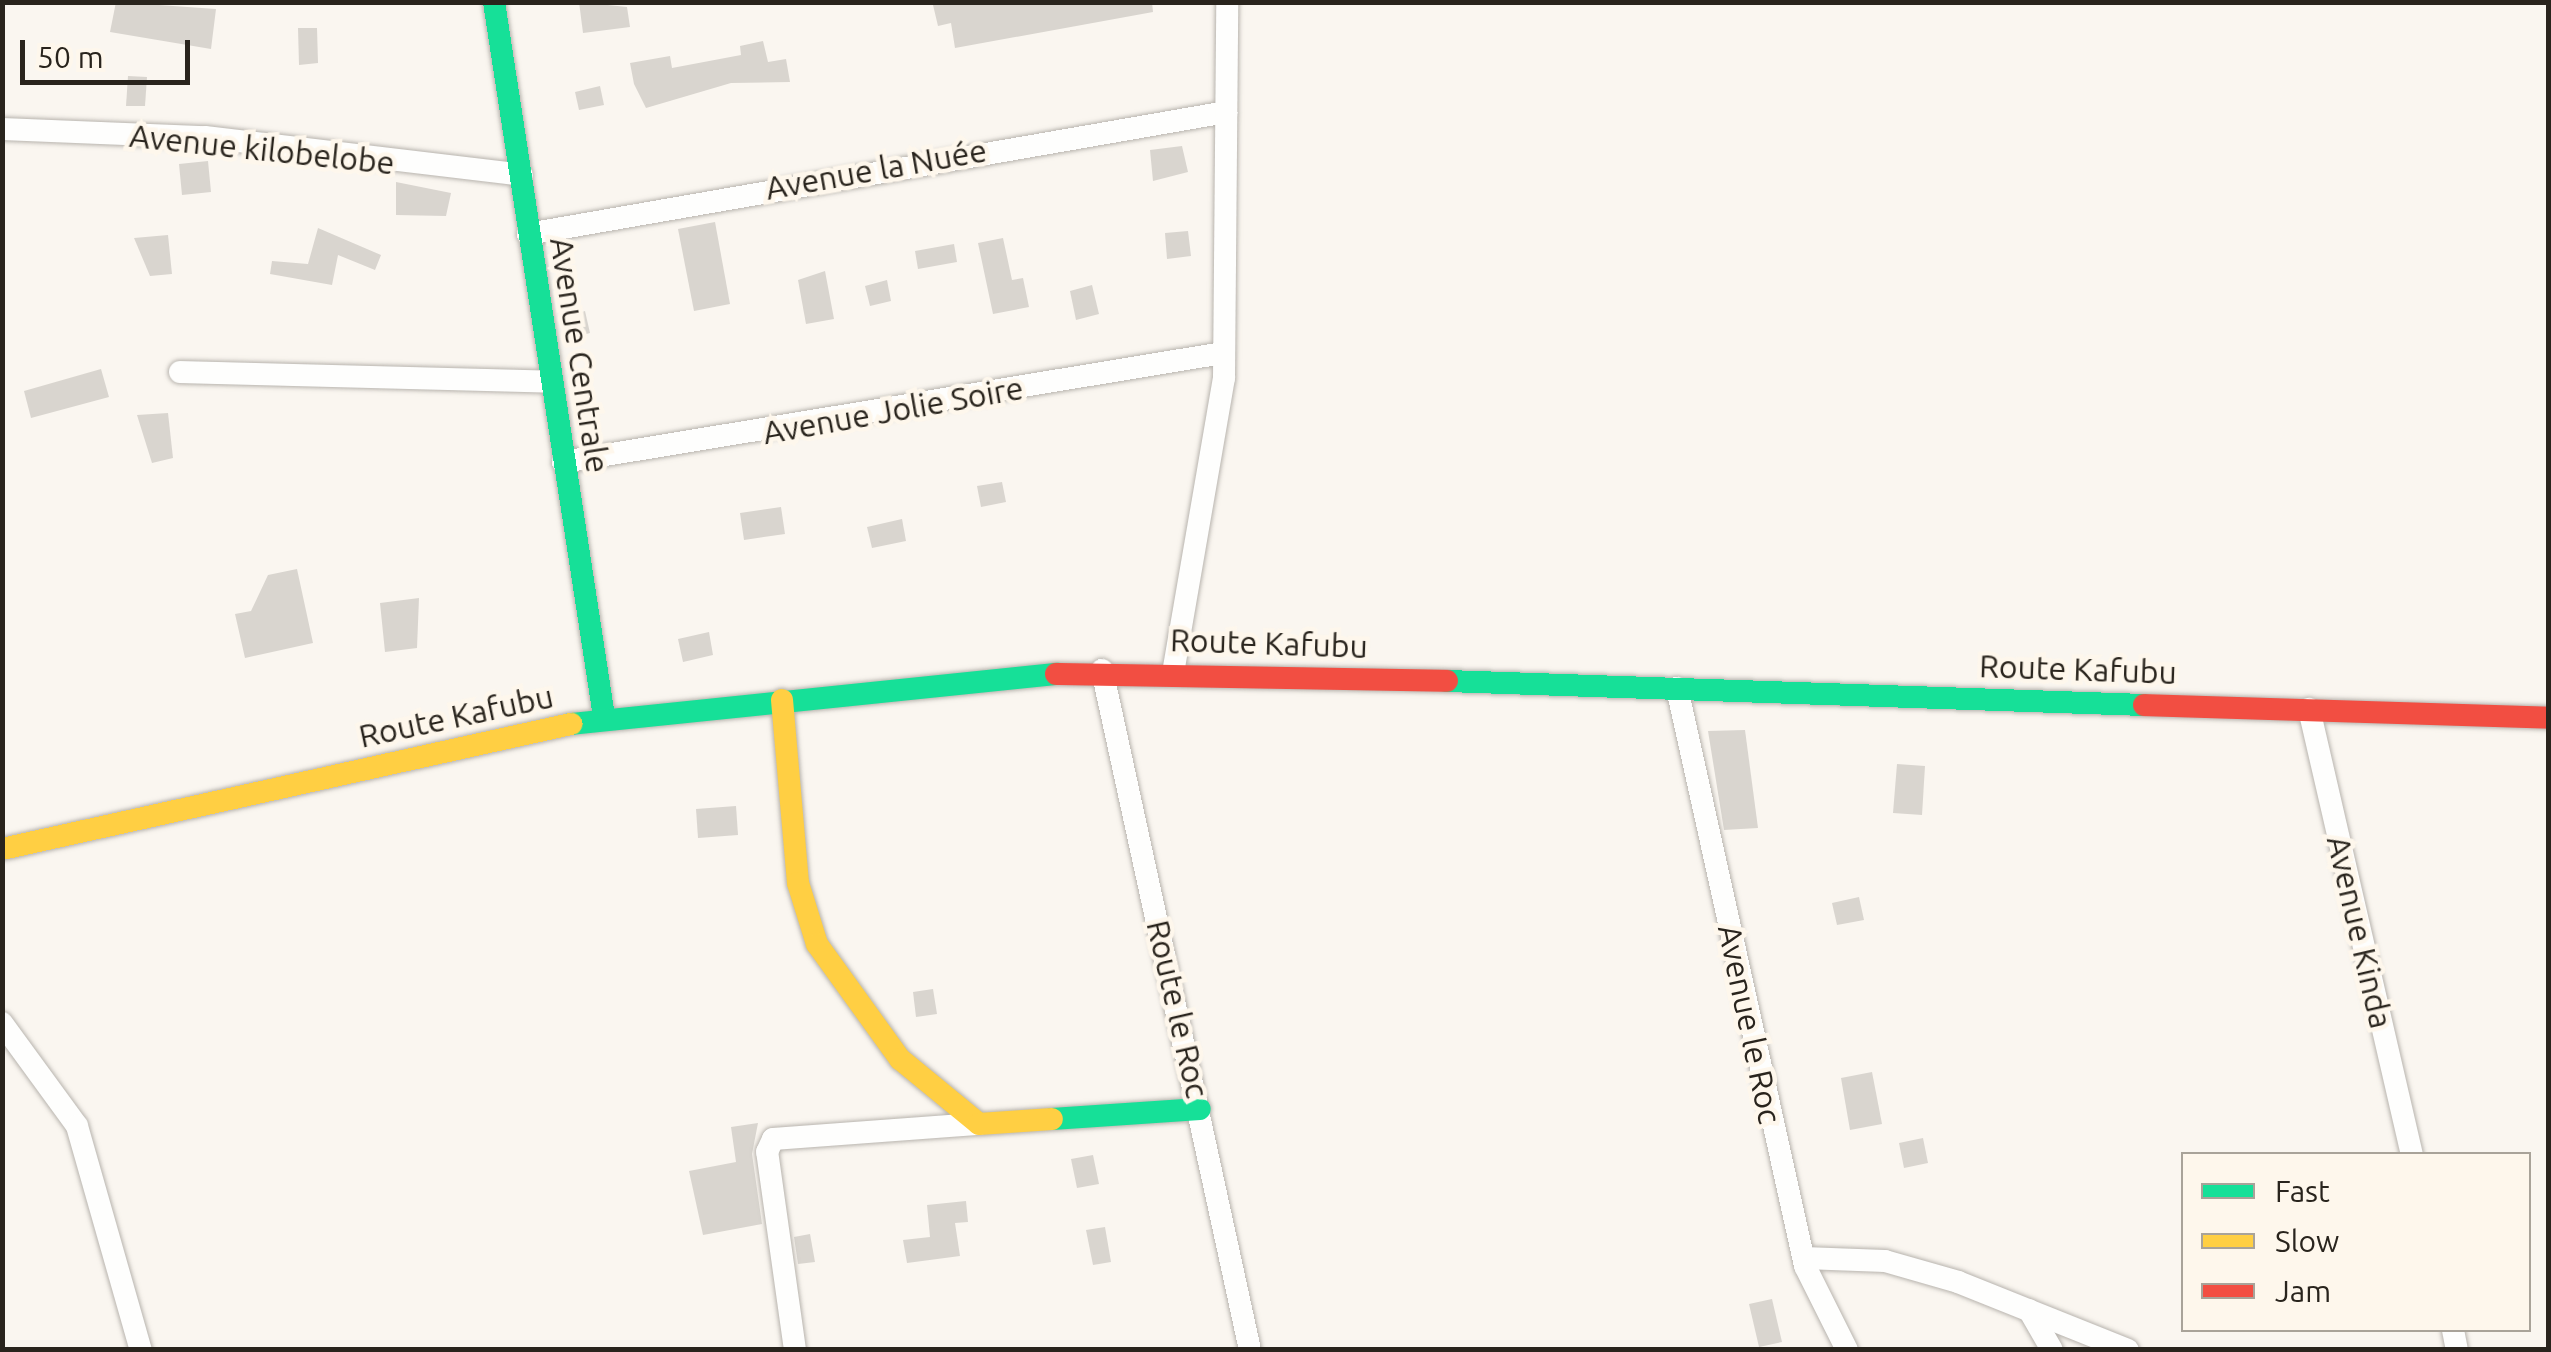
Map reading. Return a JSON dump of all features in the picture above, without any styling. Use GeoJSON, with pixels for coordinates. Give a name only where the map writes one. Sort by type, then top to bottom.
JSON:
{"type":"FeatureCollection","features":[{"type":"Feature","properties":{"kind":"main road","name":"Avenue Centrale"},"geometry":{"type":"LineString","coordinates":[[494,2],[604,717]]}},
{"type":"Feature","properties":{"kind":"main road","name":"Route Kafubu"},"geometry":{"type":"LineString","coordinates":[[2,849],[604,717],[1102,670],[2548,718]]}},
{"type":"Feature","properties":{"kind":"main road"},"geometry":{"type":"LineString","coordinates":[[782,700],[798,883],[816,944],[900,1059],[979,1124],[1200,1108]]}},
{"type":"Feature","properties":{"kind":"street"},"geometry":{"type":"LineString","coordinates":[[1173,673],[1224,353],[1227,2]]}},
{"type":"Feature","properties":{"kind":"street","name":"Avenue la Nuée"},"geometry":{"type":"LineString","coordinates":[[528,234],[1226,112]]}},
{"type":"Feature","properties":{"kind":"street","name":"Avenue kilobelobe"},"geometry":{"type":"LineString","coordinates":[[2,129],[205,136],[522,175]]}},
{"type":"Feature","properties":{"kind":"street","name":"Avenue Jolie Soire"},"geometry":{"type":"LineString","coordinates":[[563,462],[1224,353]]}},
{"type":"Feature","properties":{"kind":"street"},"geometry":{"type":"LineString","coordinates":[[180,372],[552,382]]}},
{"type":"Feature","properties":{"kind":"street","name":"Route le Roc"},"geometry":{"type":"LineString","coordinates":[[1102,670],[1250,1350]]}},
{"type":"Feature","properties":{"kind":"street","name":"Avenue le Roc"},"geometry":{"type":"LineString","coordinates":[[1677,688],[1804,1258],[1847,1350]]}},
{"type":"Feature","properties":{"kind":"street","name":"Avenue Kinda"},"geometry":{"type":"LineString","coordinates":[[2309,709],[2412,1152]]}},
{"type":"Feature","properties":{"kind":"street"},"geometry":{"type":"LineString","coordinates":[[2,1023],[76,1126],[141,1350]]}},
{"type":"Feature","properties":{"kind":"street"},"geometry":{"type":"LineString","coordinates":[[796,1350],[767,1152],[774,1140],[979,1124]]}},
{"type":"Feature","properties":{"kind":"street"},"geometry":{"type":"LineString","coordinates":[[1804,1258],[1885,1262],[2029,1310],[2128,1350]]}},
{"type":"Feature","properties":{"kind":"street"},"geometry":{"type":"LineString","coordinates":[[2029,1310],[2052,1349]]}},
{"type":"Feature","properties":{"kind":"building"},"geometry":{"type":"Polygon","coordinates":[[[116,2],[216,9],[211,49],[110,32],[116,2]]]}},
{"type":"Feature","properties":{"kind":"building"},"geometry":{"type":"Polygon","coordinates":[[[579,2],[627,7],[630,27],[583,33],[579,2]]]}},
{"type":"Feature","properties":{"kind":"building"},"geometry":{"type":"Polygon","coordinates":[[[1152,2],[1153,12],[955,48],[951,23],[938,26],[933,5],[1152,2]]]}},
{"type":"Feature","properties":{"kind":"building"},"geometry":{"type":"Polygon","coordinates":[[[298,28],[317,28],[318,63],[299,65],[298,28]]]}},
{"type":"Feature","properties":{"kind":"building"},"geometry":{"type":"Polygon","coordinates":[[[763,41],[768,62],[786,59],[790,82],[731,83],[646,108],[634,84],[630,63],[670,56],[672,68],[741,55],[740,46],[763,41]]]}},
{"type":"Feature","properties":{"kind":"building"},"geometry":{"type":"Polygon","coordinates":[[[128,76],[147,77],[145,106],[126,106],[128,76]]]}},
{"type":"Feature","properties":{"kind":"building"},"geometry":{"type":"Polygon","coordinates":[[[600,86],[604,105],[579,110],[575,92],[600,86]]]}},
{"type":"Feature","properties":{"kind":"building"},"geometry":{"type":"Polygon","coordinates":[[[1182,146],[1188,172],[1153,181],[1150,150],[1182,146]]]}},
{"type":"Feature","properties":{"kind":"building"},"geometry":{"type":"Polygon","coordinates":[[[208,161],[211,192],[182,195],[179,164],[208,161]]]}},
{"type":"Feature","properties":{"kind":"building"},"geometry":{"type":"Polygon","coordinates":[[[396,182],[451,193],[446,216],[396,215],[396,182]]]}},
{"type":"Feature","properties":{"kind":"building"},"geometry":{"type":"Polygon","coordinates":[[[715,222],[730,304],[694,311],[678,229],[715,222]]]}},
{"type":"Feature","properties":{"kind":"building"},"geometry":{"type":"Polygon","coordinates":[[[318,228],[381,255],[375,270],[338,255],[332,285],[270,274],[272,261],[308,264],[318,228]]]}},
{"type":"Feature","properties":{"kind":"building"},"geometry":{"type":"Polygon","coordinates":[[[1188,231],[1191,256],[1167,259],[1165,233],[1188,231]]]}},
{"type":"Feature","properties":{"kind":"building"},"geometry":{"type":"Polygon","coordinates":[[[168,235],[172,274],[150,276],[134,238],[168,235]]]}},
{"type":"Feature","properties":{"kind":"building"},"geometry":{"type":"Polygon","coordinates":[[[1003,238],[1012,280],[1023,278],[1029,307],[993,314],[978,243],[1003,238]]]}},
{"type":"Feature","properties":{"kind":"building"},"geometry":{"type":"Polygon","coordinates":[[[954,244],[957,262],[918,269],[915,251],[954,244]]]}},
{"type":"Feature","properties":{"kind":"building"},"geometry":{"type":"Polygon","coordinates":[[[825,271],[834,319],[806,324],[798,280],[825,271]]]}},
{"type":"Feature","properties":{"kind":"building"},"geometry":{"type":"Polygon","coordinates":[[[887,280],[891,301],[870,306],[865,286],[887,280]]]}},
{"type":"Feature","properties":{"kind":"building"},"geometry":{"type":"Polygon","coordinates":[[[1092,285],[1099,314],[1076,320],[1070,291],[1092,285]]]}},
{"type":"Feature","properties":{"kind":"building"},"geometry":{"type":"Polygon","coordinates":[[[585,311],[590,333],[565,340],[562,318],[585,311]]]}},
{"type":"Feature","properties":{"kind":"building"},"geometry":{"type":"Polygon","coordinates":[[[101,369],[109,397],[31,418],[24,391],[101,369]]]}},
{"type":"Feature","properties":{"kind":"building"},"geometry":{"type":"Polygon","coordinates":[[[168,413],[173,458],[152,463],[137,415],[168,413]]]}},
{"type":"Feature","properties":{"kind":"building"},"geometry":{"type":"Polygon","coordinates":[[[1002,482],[1006,502],[981,507],[977,486],[1002,482]]]}},
{"type":"Feature","properties":{"kind":"building"},"geometry":{"type":"Polygon","coordinates":[[[781,507],[785,534],[744,540],[740,513],[781,507]]]}},
{"type":"Feature","properties":{"kind":"building"},"geometry":{"type":"Polygon","coordinates":[[[902,519],[906,541],[872,548],[867,527],[902,519]]]}},
{"type":"Feature","properties":{"kind":"building"},"geometry":{"type":"Polygon","coordinates":[[[297,569],[313,643],[245,658],[235,614],[251,611],[268,575],[297,569]]]}},
{"type":"Feature","properties":{"kind":"building"},"geometry":{"type":"Polygon","coordinates":[[[419,598],[417,648],[385,652],[380,603],[419,598]]]}},
{"type":"Feature","properties":{"kind":"building"},"geometry":{"type":"Polygon","coordinates":[[[709,632],[713,655],[683,662],[678,639],[709,632]]]}},
{"type":"Feature","properties":{"kind":"building"},"geometry":{"type":"Polygon","coordinates":[[[1745,730],[1758,828],[1724,830],[1708,731],[1745,730]]]}},
{"type":"Feature","properties":{"kind":"building"},"geometry":{"type":"Polygon","coordinates":[[[1897,764],[1925,766],[1922,815],[1893,813],[1897,764]]]}},
{"type":"Feature","properties":{"kind":"building"},"geometry":{"type":"Polygon","coordinates":[[[736,806],[738,835],[698,838],[696,809],[736,806]]]}},
{"type":"Feature","properties":{"kind":"building"},"geometry":{"type":"Polygon","coordinates":[[[1859,897],[1864,920],[1837,925],[1832,903],[1859,897]]]}},
{"type":"Feature","properties":{"kind":"building"},"geometry":{"type":"Polygon","coordinates":[[[933,989],[937,1014],[916,1017],[913,992],[933,989]]]}},
{"type":"Feature","properties":{"kind":"building"},"geometry":{"type":"Polygon","coordinates":[[[1872,1072],[1882,1124],[1850,1130],[1841,1078],[1872,1072]]]}},
{"type":"Feature","properties":{"kind":"building"},"geometry":{"type":"Polygon","coordinates":[[[758,1123],[752,1154],[762,1224],[703,1235],[689,1171],[736,1162],[731,1127],[758,1123]]]}},
{"type":"Feature","properties":{"kind":"building"},"geometry":{"type":"Polygon","coordinates":[[[1923,1138],[1928,1163],[1904,1168],[1899,1143],[1923,1138]]]}},
{"type":"Feature","properties":{"kind":"building"},"geometry":{"type":"Polygon","coordinates":[[[1093,1155],[1099,1184],[1077,1188],[1071,1159],[1093,1155]]]}},
{"type":"Feature","properties":{"kind":"building"},"geometry":{"type":"Polygon","coordinates":[[[966,1201],[968,1222],[955,1223],[960,1256],[907,1263],[903,1240],[930,1237],[927,1205],[966,1201]]]}},
{"type":"Feature","properties":{"kind":"building"},"geometry":{"type":"Polygon","coordinates":[[[1105,1227],[1111,1262],[1093,1265],[1086,1230],[1105,1227]]]}},
{"type":"Feature","properties":{"kind":"building"},"geometry":{"type":"Polygon","coordinates":[[[810,1234],[815,1262],[798,1264],[794,1237],[810,1234]]]}},
{"type":"Feature","properties":{"kind":"building"},"geometry":{"type":"Polygon","coordinates":[[[1772,1299],[1782,1342],[1759,1347],[1749,1304],[1772,1299]]]}},
{"type":"Feature","properties":{"kind":"traffic: fast"},"geometry":{"type":"LineString","coordinates":[[494,2],[604,717]]}},
{"type":"Feature","properties":{"kind":"traffic: fast"},"geometry":{"type":"LineString","coordinates":[[571,724],[1056,674]]}},
{"type":"Feature","properties":{"kind":"traffic: fast"},"geometry":{"type":"LineString","coordinates":[[1447,681],[2144,705]]}},
{"type":"Feature","properties":{"kind":"traffic: fast"},"geometry":{"type":"LineString","coordinates":[[1052,1119],[1200,1109]]}},
{"type":"Feature","properties":{"kind":"traffic: slow"},"geometry":{"type":"LineString","coordinates":[[782,700],[798,883],[817,944],[900,1059],[979,1124],[1052,1119]]}},
{"type":"Feature","properties":{"kind":"traffic: slow"},"geometry":{"type":"LineString","coordinates":[[2,849],[571,724]]}},
{"type":"Feature","properties":{"kind":"traffic: jam"},"geometry":{"type":"LineString","coordinates":[[1056,674],[1447,681]]}},
{"type":"Feature","properties":{"kind":"traffic: jam"},"geometry":{"type":"LineString","coordinates":[[2144,705],[2548,718]]}}]}
